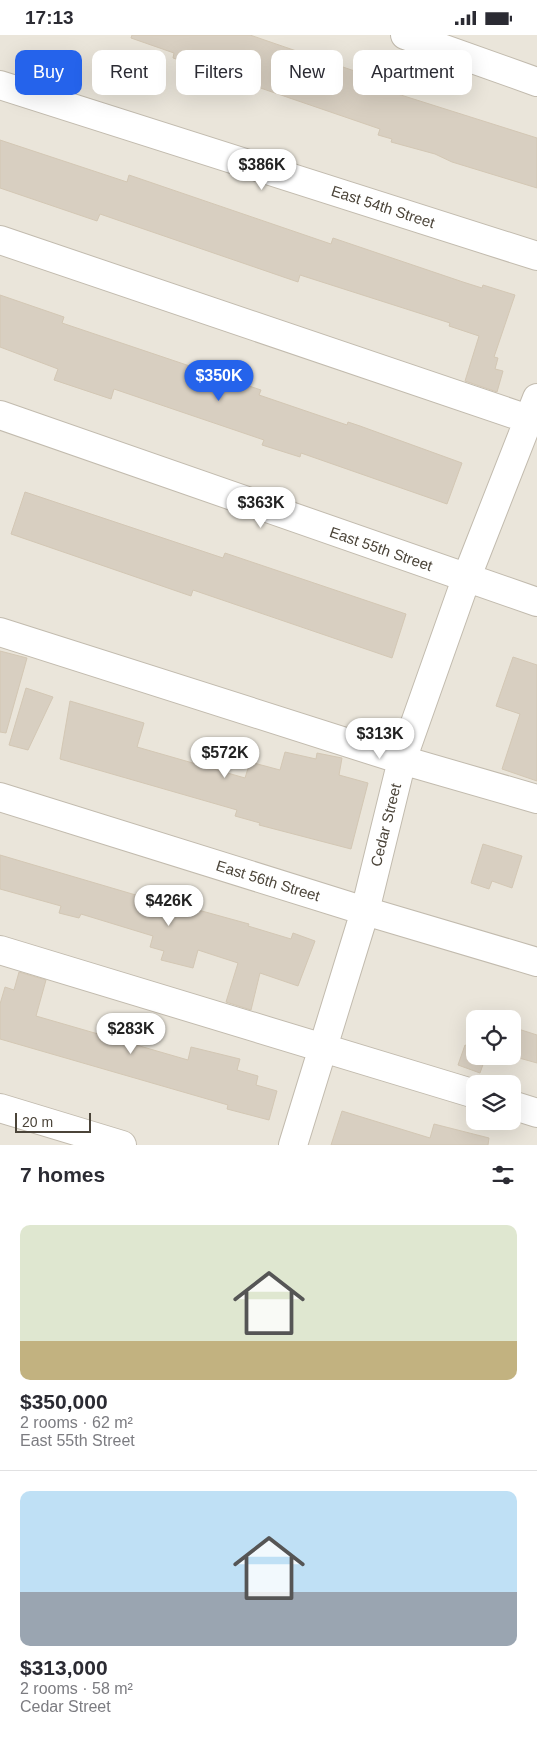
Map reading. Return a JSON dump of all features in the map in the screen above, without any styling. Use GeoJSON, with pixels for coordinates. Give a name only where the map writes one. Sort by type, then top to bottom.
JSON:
{"type":"FeatureCollection","features":[{"type":"Feature","properties":{"kind":"street"},"geometry":{"type":"LineString","coordinates":[[405,35],[537,82]]}},
{"type":"Feature","properties":{"kind":"street","name":"East 54th Street"},"geometry":{"type":"LineString","coordinates":[[0,85],[537,256]]}},
{"type":"Feature","properties":{"kind":"street"},"geometry":{"type":"LineString","coordinates":[[0,240],[534,413]]}},
{"type":"Feature","properties":{"kind":"street","name":"Cedar Street"},"geometry":{"type":"LineString","coordinates":[[293,1145],[365,911],[402,760],[466,579],[534,413]]}},
{"type":"Feature","properties":{"kind":"street","name":"East 55th Street"},"geometry":{"type":"LineString","coordinates":[[0,415],[466,579],[537,602]]}},
{"type":"Feature","properties":{"kind":"street"},"geometry":{"type":"LineString","coordinates":[[0,632],[402,760],[537,799]]}},
{"type":"Feature","properties":{"kind":"street","name":"East 56th Street"},"geometry":{"type":"LineString","coordinates":[[0,797],[365,911],[537,962]]}},
{"type":"Feature","properties":{"kind":"street"},"geometry":{"type":"LineString","coordinates":[[0,951],[466,1091]]}},
{"type":"Feature","properties":{"kind":"street"},"geometry":{"type":"LineString","coordinates":[[0,1108],[122,1145]]}},
{"type":"Feature","properties":{"kind":"street"},"geometry":{"type":"LineString","coordinates":[[521,1108],[537,1113]]}},
{"type":"Feature","properties":{"kind":"shaded area"},"geometry":{"type":"Polygon","coordinates":[[[0,35],[537,35],[537,1145],[0,1145],[0,35]]]}},
{"type":"Feature","properties":{"kind":"building"},"geometry":{"type":"Polygon","coordinates":[[[132,35],[250,35],[294,50],[271,50],[271,92],[261,88],[261,50],[176,50],[176,59],[173,58],[174,53],[131,38],[132,35]]]}},
{"type":"Feature","properties":{"kind":"building"},"geometry":{"type":"Polygon","coordinates":[[[343,67],[353,70],[353,95],[401,95],[537,138],[537,188],[452,162],[435,154],[391,142],[392,139],[378,135],[380,129],[281,95],[343,95],[343,67]]]}},
{"type":"Feature","properties":{"kind":"building"},"geometry":{"type":"Polygon","coordinates":[[[0,140],[127,182],[129,175],[331,244],[333,238],[482,288],[483,285],[515,295],[494,357],[498,358],[495,369],[503,371],[497,392],[465,381],[479,336],[449,326],[450,323],[300,275],[298,282],[100,214],[97,221],[0,188],[0,140]]]}},
{"type":"Feature","properties":{"kind":"building"},"geometry":{"type":"Polygon","coordinates":[[[0,295],[64,317],[62,323],[261,390],[259,395],[347,425],[348,422],[360,426],[462,463],[447,504],[301,453],[300,457],[262,445],[264,440],[114,389],[111,399],[54,380],[58,369],[0,347],[0,295]]]}},
{"type":"Feature","properties":{"kind":"building"},"geometry":{"type":"Polygon","coordinates":[[[25,492],[223,558],[225,553],[406,614],[392,658],[193,590],[191,596],[11,534],[25,492]]]}},
{"type":"Feature","properties":{"kind":"building"},"geometry":{"type":"Polygon","coordinates":[[[0,651],[27,658],[6,733],[0,732],[0,651]]]}},
{"type":"Feature","properties":{"kind":"building"},"geometry":{"type":"Polygon","coordinates":[[[513,657],[537,665],[537,781],[502,769],[520,714],[496,706],[513,657]]]}},
{"type":"Feature","properties":{"kind":"building"},"geometry":{"type":"Polygon","coordinates":[[[26,688],[53,697],[28,750],[9,745],[26,688]]]}},
{"type":"Feature","properties":{"kind":"building"},"geometry":{"type":"Polygon","coordinates":[[[70,701],[144,723],[137,747],[245,778],[250,762],[280,770],[285,752],[316,759],[317,753],[342,758],[339,775],[368,783],[351,849],[259,825],[260,823],[235,816],[237,810],[60,759],[70,701]]]}},
{"type":"Feature","properties":{"kind":"building"},"geometry":{"type":"Polygon","coordinates":[[[483,844],[522,856],[512,888],[492,881],[489,889],[471,883],[483,844]]]}},
{"type":"Feature","properties":{"kind":"building"},"geometry":{"type":"Polygon","coordinates":[[[0,855],[190,911],[191,908],[249,924],[248,926],[291,939],[293,933],[315,941],[298,986],[260,973],[251,1010],[226,1002],[238,963],[198,950],[193,968],[161,960],[164,951],[150,947],[153,936],[81,914],[79,918],[59,913],[61,906],[0,889],[0,855]]]}},
{"type":"Feature","properties":{"kind":"building"},"geometry":{"type":"Polygon","coordinates":[[[19,972],[46,980],[36,1016],[188,1060],[191,1047],[240,1059],[237,1070],[258,1076],[256,1085],[277,1091],[269,1120],[227,1109],[228,1105],[0,1039],[0,1004],[5,987],[14,990],[19,972]]]}},
{"type":"Feature","properties":{"kind":"building"},"geometry":{"type":"Polygon","coordinates":[[[521,1030],[537,1035],[537,1063],[521,1059],[521,1030]]]}},
{"type":"Feature","properties":{"kind":"building"},"geometry":{"type":"Polygon","coordinates":[[[465,1045],[466,1065],[483,1065],[480,1073],[458,1065],[465,1045]]]}},
{"type":"Feature","properties":{"kind":"building"},"geometry":{"type":"Polygon","coordinates":[[[342,1111],[430,1138],[434,1124],[489,1138],[488,1145],[331,1145],[342,1111]]]}}]}
